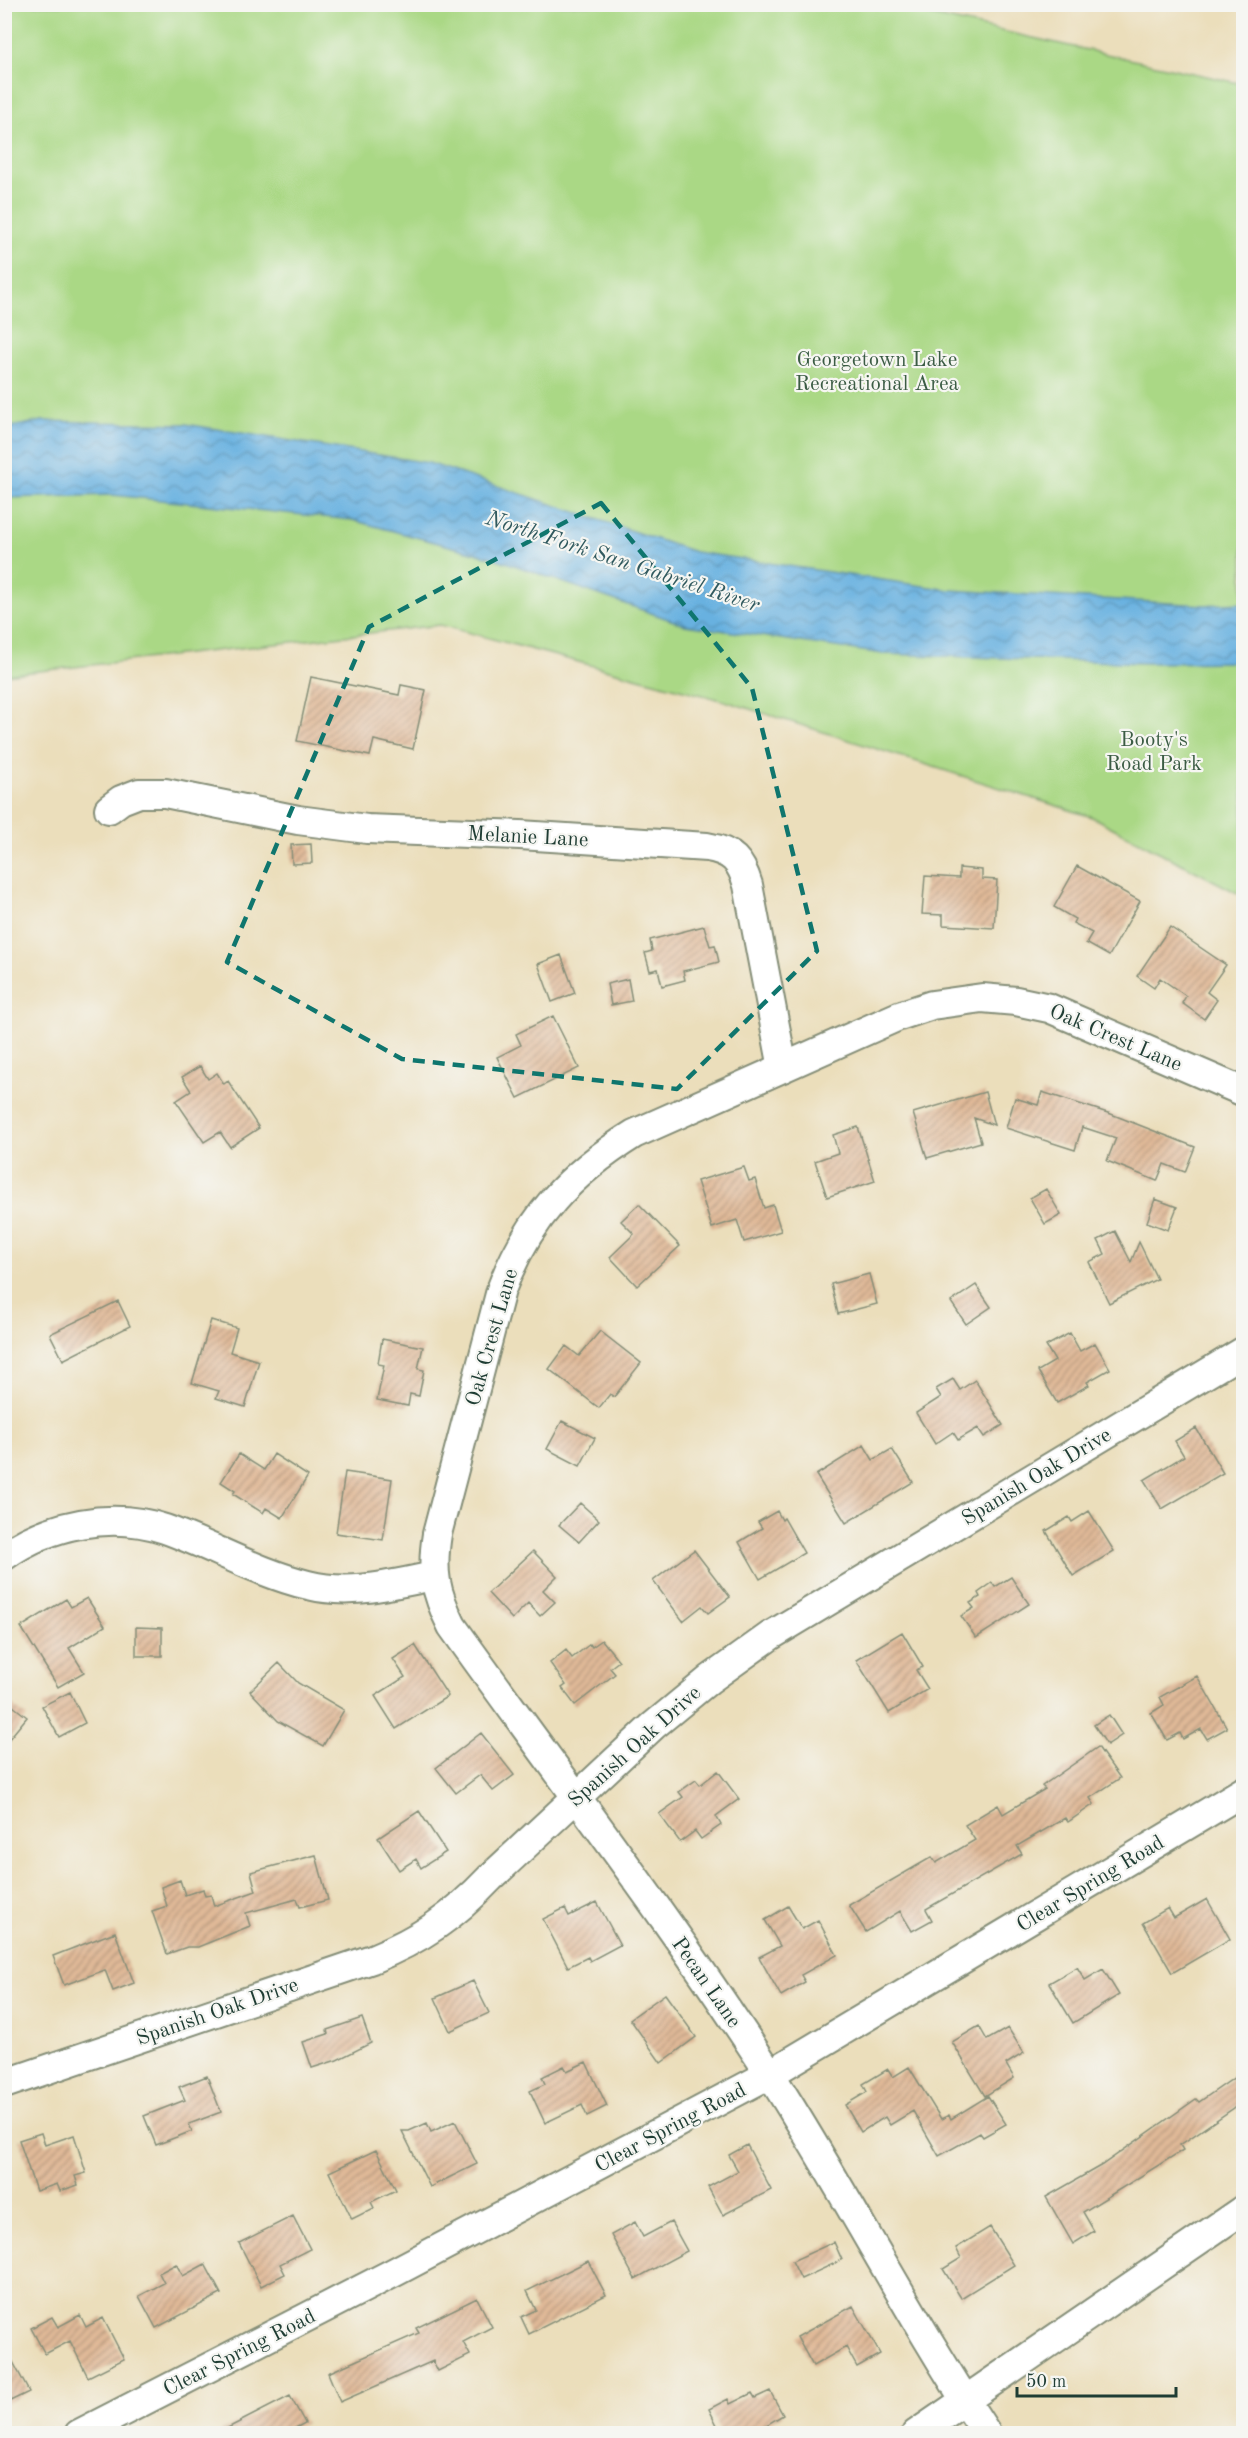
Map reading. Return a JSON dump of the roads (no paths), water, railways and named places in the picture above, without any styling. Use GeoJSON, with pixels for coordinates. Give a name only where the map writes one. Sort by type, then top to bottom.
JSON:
{"type":"FeatureCollection","features":[{"type":"Feature","properties":{"kind":"street","name":"Melanie Lane"},"geometry":{"type":"LineString","coordinates":[[108,809],[121,800],[139,793],[165,793],[298,820],[367,829],[531,836],[715,848],[736,859],[743,867],[746,876],[783,1068]]}},
{"type":"Feature","properties":{"kind":"street","name":"Oak Crest Lane"},"geometry":{"type":"LineString","coordinates":[[434,1576],[433,1557],[437,1534],[501,1290],[525,1238],[546,1206],[572,1178],[634,1134],[899,1016],[932,1005],[982,998],[1016,1001],[1065,1014],[1244,1092]]}},
{"type":"Feature","properties":{"kind":"street","name":"Spanish Oak Drive"},"geometry":{"type":"LineString","coordinates":[[4,2084],[372,1959],[406,1945],[451,1916],[465,1904],[653,1726],[710,1678],[770,1636],[1244,1351]]}},
{"type":"Feature","properties":{"kind":"street"},"geometry":{"type":"LineString","coordinates":[[4,1556],[35,1538],[63,1528],[92,1521],[122,1521],[166,1529],[280,1578],[310,1586],[358,1590],[434,1576]]}},
{"type":"Feature","properties":{"kind":"street","name":"Pecan Lane"},"geometry":{"type":"LineString","coordinates":[[434,1576],[441,1605],[452,1626],[713,1989],[770,2074],[861,2223],[965,2401],[987,2433]]}},
{"type":"Feature","properties":{"kind":"street","name":"Clear Spring Road"},"geometry":{"type":"LineString","coordinates":[[79,2433],[393,2273],[770,2074],[1244,1791]]}},
{"type":"Feature","properties":{"kind":"street"},"geometry":{"type":"LineString","coordinates":[[916,2433],[1244,2209]]}},
{"type":"Feature","properties":{"kind":"water","name":"North Fork San Gabriel River"},"geometry":{"type":"Polygon","coordinates":[[[42,421],[185,424],[429,463],[695,552],[950,590],[1204,605],[1243,603],[1243,662],[1146,663],[883,654],[685,625],[494,558],[352,520],[112,495],[5,498],[5,428],[42,421]]]}},
{"type":"Feature","properties":{"kind":"park label","name":"Georgetown Lake Recreational Area"},"geometry":{"type":"Point","coordinates":[877,371]}},
{"type":"Feature","properties":{"kind":"park label","name":"Booty's Road Park"},"geometry":{"type":"Point","coordinates":[1154,751]}}]}
